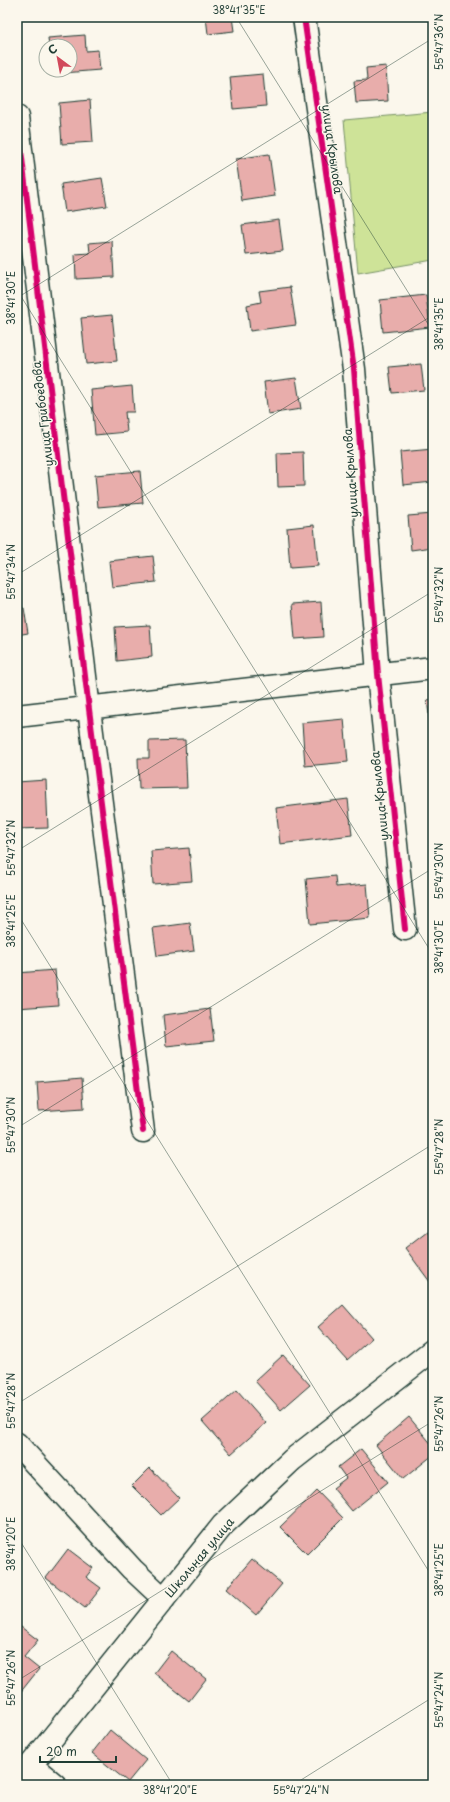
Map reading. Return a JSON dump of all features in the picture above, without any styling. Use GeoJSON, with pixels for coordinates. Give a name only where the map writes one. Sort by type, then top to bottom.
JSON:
{"type":"FeatureCollection","features":[{"type":"Feature","properties":{"kind":"street","name":"улица Крылова"},"geometry":{"type":"LineString","coordinates":[[304,17],[354,370],[378,674],[405,929]]}},
{"type":"Feature","properties":{"kind":"street","name":"улица Грибоедова"},"geometry":{"type":"LineString","coordinates":[[17,117],[89,709],[143,1132]]}},
{"type":"Feature","properties":{"kind":"street"},"geometry":{"type":"LineString","coordinates":[[17,716],[89,709],[433,668]]}},
{"type":"Feature","properties":{"kind":"street","name":"Школьная улица"},"geometry":{"type":"LineString","coordinates":[[17,1782],[32,1766],[223,1525],[292,1460],[433,1350]]}},
{"type":"Feature","properties":{"kind":"street"},"geometry":{"type":"LineString","coordinates":[[17,1444],[132,1569],[164,1599]]}},
{"type":"Feature","properties":{"kind":"street"},"geometry":{"type":"LineString","coordinates":[[32,1766],[55,1785]]}},
{"type":"Feature","properties":{"kind":"green space"},"geometry":{"type":"Polygon","coordinates":[[[433,112],[433,260],[358,273],[344,120],[433,112]]]}},
{"type":"Feature","properties":{"kind":"building"},"geometry":{"type":"Polygon","coordinates":[[[206,17],[232,17],[234,31],[208,34],[206,17]]]}},
{"type":"Feature","properties":{"kind":"building"},"geometry":{"type":"Polygon","coordinates":[[[349,17],[379,17],[349,20],[349,17]]]}},
{"type":"Feature","properties":{"kind":"building"},"geometry":{"type":"Polygon","coordinates":[[[85,35],[86,51],[98,50],[100,70],[78,72],[78,38],[48,38],[85,35]]]}},
{"type":"Feature","properties":{"kind":"building"},"geometry":{"type":"Polygon","coordinates":[[[386,66],[388,101],[356,103],[354,81],[367,80],[366,68],[386,66]]]}},
{"type":"Feature","properties":{"kind":"building"},"geometry":{"type":"Polygon","coordinates":[[[263,74],[266,106],[233,109],[230,77],[263,74]]]}},
{"type":"Feature","properties":{"kind":"building"},"geometry":{"type":"Polygon","coordinates":[[[90,100],[93,142],[62,144],[59,103],[90,100]]]}},
{"type":"Feature","properties":{"kind":"building"},"geometry":{"type":"Polygon","coordinates":[[[269,154],[275,196],[242,201],[236,159],[269,154]]]}},
{"type":"Feature","properties":{"kind":"building"},"geometry":{"type":"Polygon","coordinates":[[[102,178],[107,206],[65,212],[61,184],[102,178]]]}},
{"type":"Feature","properties":{"kind":"building"},"geometry":{"type":"Polygon","coordinates":[[[279,220],[283,251],[246,255],[242,225],[279,220]]]}},
{"type":"Feature","properties":{"kind":"building"},"geometry":{"type":"Polygon","coordinates":[[[112,241],[114,277],[76,279],[75,254],[90,253],[89,243],[112,241]]]}},
{"type":"Feature","properties":{"kind":"building"},"geometry":{"type":"Polygon","coordinates":[[[290,287],[296,325],[250,331],[247,305],[261,302],[259,291],[290,287]]]}},
{"type":"Feature","properties":{"kind":"building"},"geometry":{"type":"Polygon","coordinates":[[[426,295],[430,327],[383,332],[380,300],[426,295]]]}},
{"type":"Feature","properties":{"kind":"building"},"geometry":{"type":"Polygon","coordinates":[[[112,315],[117,361],[86,364],[81,318],[112,315]]]}},
{"type":"Feature","properties":{"kind":"building"},"geometry":{"type":"Polygon","coordinates":[[[421,364],[424,390],[392,393],[389,367],[421,364]]]}},
{"type":"Feature","properties":{"kind":"building"},"geometry":{"type":"Polygon","coordinates":[[[296,378],[301,409],[268,414],[264,382],[296,378]]]}},
{"type":"Feature","properties":{"kind":"building"},"geometry":{"type":"Polygon","coordinates":[[[132,386],[134,412],[125,412],[127,432],[95,435],[91,390],[132,386]]]}},
{"type":"Feature","properties":{"kind":"building"},"geometry":{"type":"Polygon","coordinates":[[[433,449],[433,482],[403,485],[400,452],[433,449]]]}},
{"type":"Feature","properties":{"kind":"building"},"geometry":{"type":"Polygon","coordinates":[[[303,452],[304,486],[278,487],[277,453],[303,452]]]}},
{"type":"Feature","properties":{"kind":"building"},"geometry":{"type":"Polygon","coordinates":[[[140,471],[143,503],[98,507],[95,475],[140,471]]]}},
{"type":"Feature","properties":{"kind":"building"},"geometry":{"type":"Polygon","coordinates":[[[433,514],[433,547],[411,550],[408,516],[433,514]]]}},
{"type":"Feature","properties":{"kind":"building"},"geometry":{"type":"Polygon","coordinates":[[[314,525],[318,566],[290,568],[287,528],[314,525]]]}},
{"type":"Feature","properties":{"kind":"building"},"geometry":{"type":"Polygon","coordinates":[[[153,556],[156,582],[112,587],[109,561],[153,556]]]}},
{"type":"Feature","properties":{"kind":"building"},"geometry":{"type":"Polygon","coordinates":[[[321,602],[323,637],[295,639],[292,604],[321,602]]]}},
{"type":"Feature","properties":{"kind":"building"},"geometry":{"type":"Polygon","coordinates":[[[24,608],[28,633],[17,635],[17,609],[24,608]]]}},
{"type":"Feature","properties":{"kind":"building"},"geometry":{"type":"Polygon","coordinates":[[[150,625],[152,657],[117,661],[115,627],[150,625]]]}},
{"type":"Feature","properties":{"kind":"building"},"geometry":{"type":"Polygon","coordinates":[[[433,699],[433,746],[427,700],[433,699]]]}},
{"type":"Feature","properties":{"kind":"building"},"geometry":{"type":"Polygon","coordinates":[[[344,719],[348,762],[305,766],[302,723],[344,719]]]}},
{"type":"Feature","properties":{"kind":"building"},"geometry":{"type":"Polygon","coordinates":[[[185,740],[187,788],[139,789],[138,758],[149,758],[149,741],[185,740]]]}},
{"type":"Feature","properties":{"kind":"building"},"geometry":{"type":"Polygon","coordinates":[[[46,780],[48,828],[17,829],[17,782],[46,780]]]}},
{"type":"Feature","properties":{"kind":"building"},"geometry":{"type":"Polygon","coordinates":[[[348,799],[352,835],[280,844],[276,808],[348,799]]]}},
{"type":"Feature","properties":{"kind":"building"},"geometry":{"type":"Polygon","coordinates":[[[189,848],[192,881],[153,884],[151,851],[189,848]]]}},
{"type":"Feature","properties":{"kind":"building"},"geometry":{"type":"Polygon","coordinates":[[[335,876],[336,887],[367,884],[370,918],[310,924],[306,879],[335,876]]]}},
{"type":"Feature","properties":{"kind":"building"},"geometry":{"type":"Polygon","coordinates":[[[190,923],[194,951],[157,956],[153,928],[190,923]]]}},
{"type":"Feature","properties":{"kind":"building"},"geometry":{"type":"Polygon","coordinates":[[[55,970],[58,1005],[17,1008],[17,973],[55,970]]]}},
{"type":"Feature","properties":{"kind":"building"},"geometry":{"type":"Polygon","coordinates":[[[210,1009],[214,1041],[166,1046],[163,1015],[210,1009]]]}},
{"type":"Feature","properties":{"kind":"building"},"geometry":{"type":"Polygon","coordinates":[[[82,1078],[84,1108],[39,1111],[37,1082],[82,1078]]]}},
{"type":"Feature","properties":{"kind":"building"},"geometry":{"type":"Polygon","coordinates":[[[427,1231],[433,1240],[433,1286],[405,1248],[427,1231]]]}},
{"type":"Feature","properties":{"kind":"building"},"geometry":{"type":"Polygon","coordinates":[[[343,1305],[372,1338],[347,1360],[318,1327],[343,1305]]]}},
{"type":"Feature","properties":{"kind":"building"},"geometry":{"type":"Polygon","coordinates":[[[283,1355],[310,1385],[281,1410],[255,1381],[283,1355]]]}},
{"type":"Feature","properties":{"kind":"building"},"geometry":{"type":"Polygon","coordinates":[[[237,1390],[266,1423],[231,1454],[202,1421],[237,1390]]]}},
{"type":"Feature","properties":{"kind":"building"},"geometry":{"type":"Polygon","coordinates":[[[409,1417],[433,1446],[433,1455],[403,1479],[376,1445],[409,1417]]]}},
{"type":"Feature","properties":{"kind":"building"},"geometry":{"type":"Polygon","coordinates":[[[361,1449],[388,1482],[352,1511],[333,1488],[346,1478],[338,1467],[361,1449]]]}},
{"type":"Feature","properties":{"kind":"building"},"geometry":{"type":"Polygon","coordinates":[[[150,1468],[179,1498],[161,1515],[132,1486],[150,1468]]]}},
{"type":"Feature","properties":{"kind":"building"},"geometry":{"type":"Polygon","coordinates":[[[317,1491],[343,1518],[307,1554],[280,1527],[317,1491]]]}},
{"type":"Feature","properties":{"kind":"building"},"geometry":{"type":"Polygon","coordinates":[[[68,1549],[93,1568],[86,1577],[101,1588],[85,1608],[46,1578],[68,1549]]]}},
{"type":"Feature","properties":{"kind":"building"},"geometry":{"type":"Polygon","coordinates":[[[252,1559],[282,1584],[256,1615],[226,1589],[252,1559]]]}},
{"type":"Feature","properties":{"kind":"building"},"geometry":{"type":"Polygon","coordinates":[[[17,1624],[38,1640],[24,1657],[39,1669],[19,1694],[17,1693],[17,1624]]]}},
{"type":"Feature","properties":{"kind":"building"},"geometry":{"type":"Polygon","coordinates":[[[171,1651],[206,1679],[189,1701],[154,1673],[171,1651]]]}},
{"type":"Feature","properties":{"kind":"building"},"geometry":{"type":"Polygon","coordinates":[[[110,1730],[146,1760],[128,1782],[92,1753],[110,1730]]]}},
{"type":"Feature","properties":{"kind":"cycle path"},"geometry":{"type":"LineString","coordinates":[[304,17],[354,369],[378,674],[405,929]]}},
{"type":"Feature","properties":{"kind":"cycle path"},"geometry":{"type":"LineString","coordinates":[[17,117],[89,709],[143,1131]]}}]}
